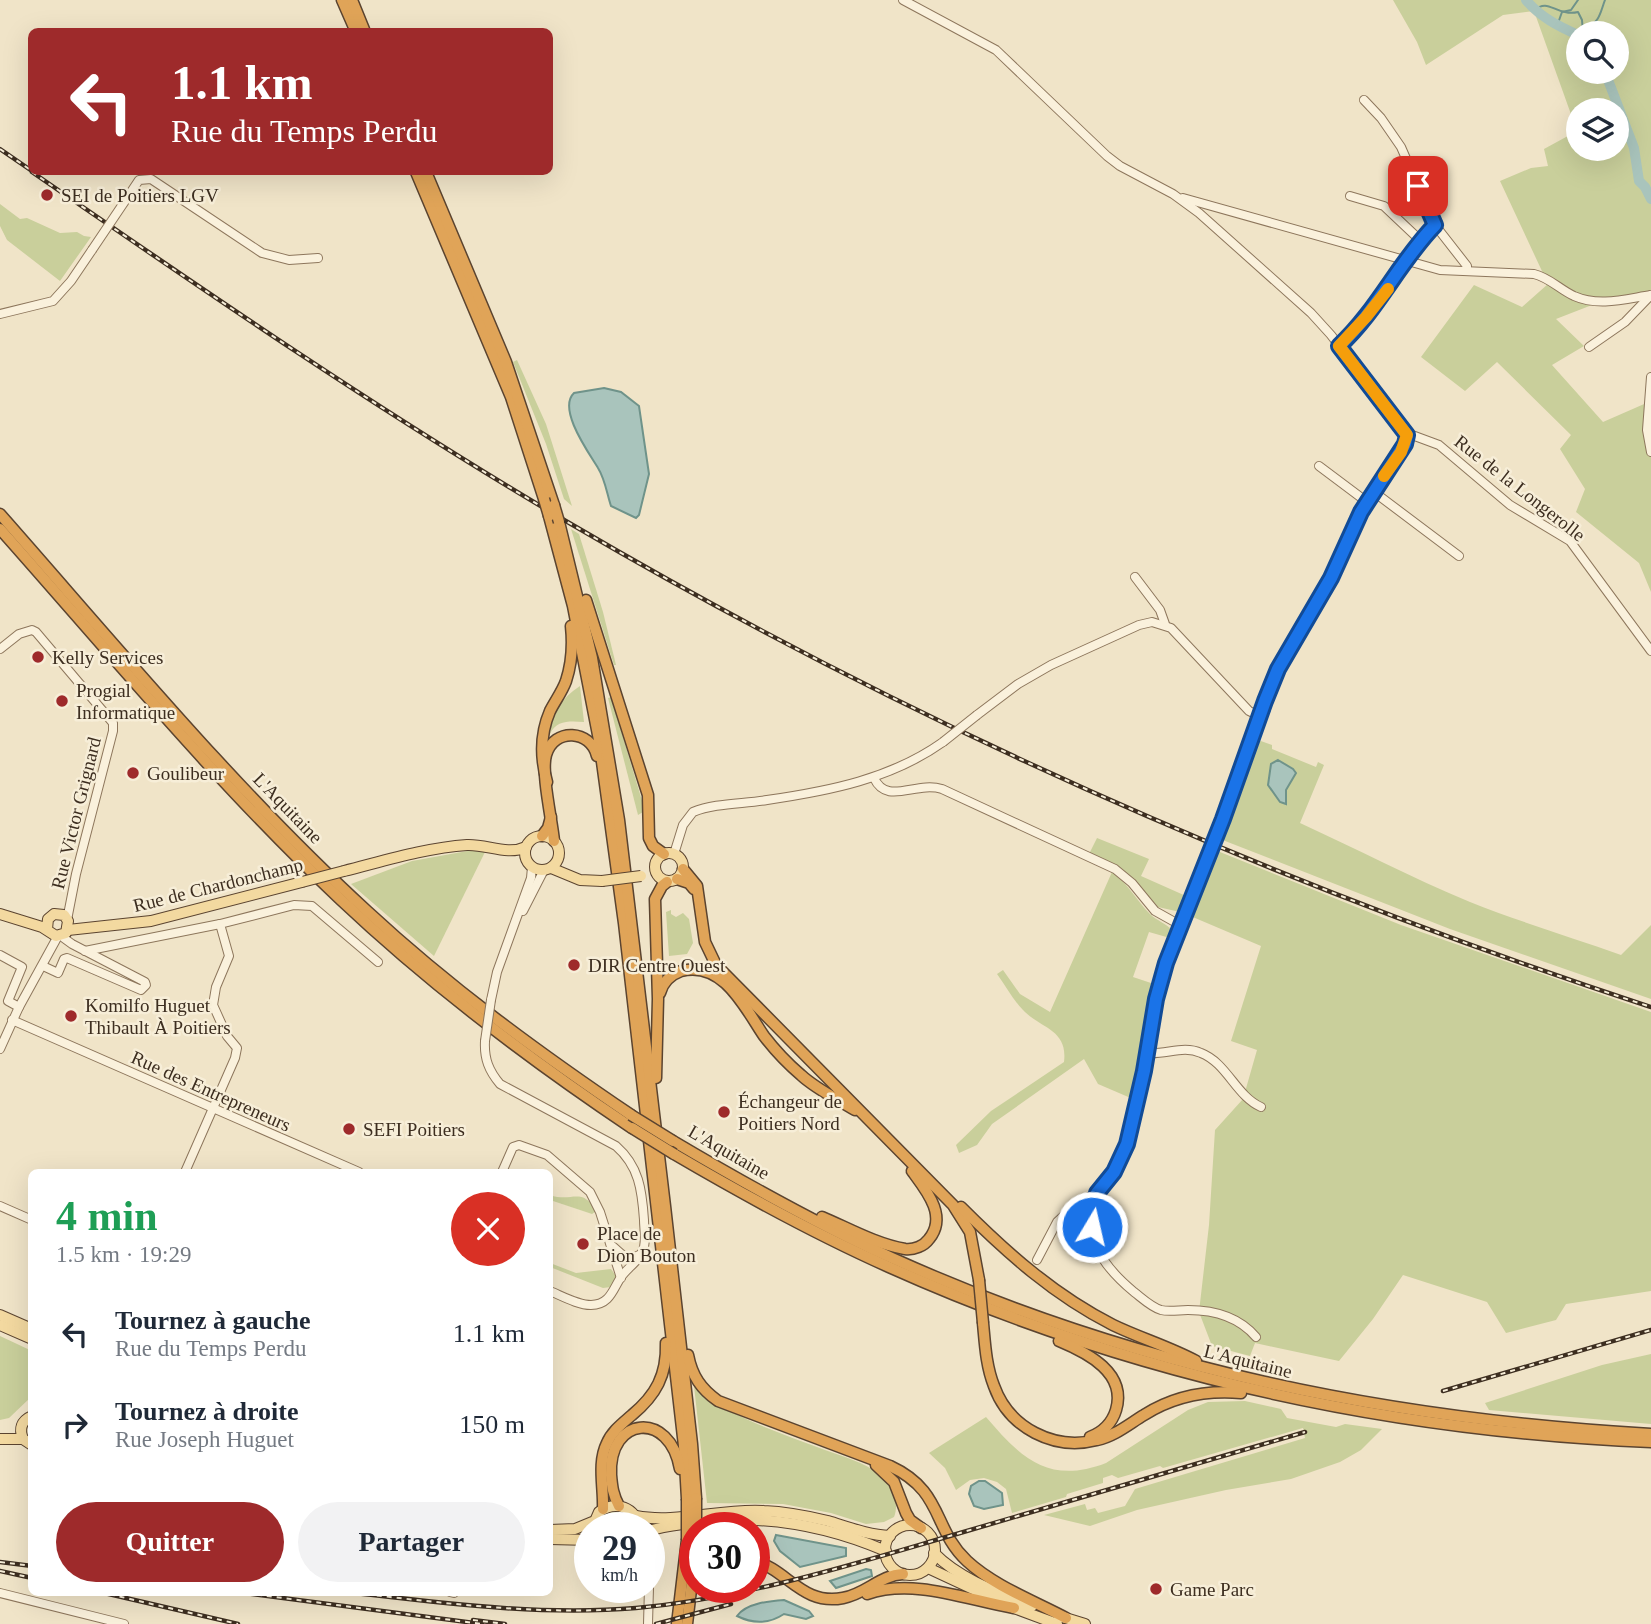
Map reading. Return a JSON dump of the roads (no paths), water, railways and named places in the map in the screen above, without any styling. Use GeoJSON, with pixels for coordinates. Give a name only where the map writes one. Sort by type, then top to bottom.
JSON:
{"type":"FeatureCollection","features":[{"type":"Feature","properties":{"kind":"highway"},"geometry":{"type":"LineString","coordinates":[[342,0],[354,28]]}},
{"type":"Feature","properties":{"kind":"highway"},"geometry":{"type":"LineString","coordinates":[[352,0],[363,28]]}},
{"type":"Feature","properties":{"kind":"highway"},"geometry":{"type":"LineString","coordinates":[[417,175],[511,397],[552,504],[648,795],[649,838],[653,846],[669,854]]}},
{"type":"Feature","properties":{"kind":"highway"},"geometry":{"type":"LineString","coordinates":[[427,175],[506,362],[543,467],[552,484],[552,504],[592,658],[609,752],[692,1444],[687,1540],[677,1624]]}},
{"type":"Feature","properties":{"kind":"highway","name":"L'Aquitaine"},"geometry":{"type":"LineString","coordinates":[[0,514],[186,726],[323,869],[391,932],[475,1003],[551,1061],[672,1138],[820,1224],[928,1274],[1066,1327],[1214,1371],[1397,1409],[1528,1425],[1651,1434]]}},
{"type":"Feature","properties":{"kind":"highway"},"geometry":{"type":"LineString","coordinates":[[554,841],[541,751],[550,711],[566,683],[573,647],[557,544],[557,521]]}},
{"type":"Feature","properties":{"kind":"highway","name":"L'Aquitaine"},"geometry":{"type":"LineString","coordinates":[[0,528],[179,732],[288,849],[431,980],[563,1081],[632,1128],[777,1212],[925,1283],[1096,1346],[1176,1371],[1279,1396],[1394,1418],[1588,1440],[1651,1442]]}},
{"type":"Feature","properties":{"kind":"highway"},"geometry":{"type":"LineString","coordinates":[[557,544],[586,670],[607,793],[693,1512]]}},
{"type":"Feature","properties":{"kind":"highway"},"geometry":{"type":"LineString","coordinates":[[547,782],[546,755],[550,747],[559,738],[574,735],[584,738],[594,747],[607,793]]}},
{"type":"Feature","properties":{"kind":"highway"},"geometry":{"type":"LineString","coordinates":[[542,836],[548,828],[551,815]]}},
{"type":"Feature","properties":{"kind":"highway"},"geometry":{"type":"LineString","coordinates":[[863,1115],[801,1076],[766,1038],[711,957],[705,942],[698,898],[693,886],[676,877],[662,886],[655,899],[658,999],[656,1091],[666,1183],[666,1210],[673,1240],[690,1364],[702,1388],[729,1406],[900,1471],[921,1487],[932,1500],[957,1549],[973,1566],[1061,1621]]}},
{"type":"Feature","properties":{"kind":"highway"},"geometry":{"type":"LineString","coordinates":[[658,999],[664,982],[680,972],[700,970],[725,979],[953,1205],[967,1225],[973,1241],[991,1376],[1001,1402],[1009,1413],[1029,1430],[1041,1437],[1062,1442],[1096,1441],[1156,1408],[1187,1396],[1220,1392],[1279,1396]]}},
{"type":"Feature","properties":{"kind":"highway"},"geometry":{"type":"LineString","coordinates":[[672,1138],[810,1212],[877,1240],[911,1249],[930,1239],[936,1228],[936,1210],[930,1197],[891,1143]]}},
{"type":"Feature","properties":{"kind":"highway"},"geometry":{"type":"LineString","coordinates":[[922,1173],[1007,1252],[1062,1295],[1112,1325],[1180,1352],[1214,1371]]}},
{"type":"Feature","properties":{"kind":"highway"},"geometry":{"type":"LineString","coordinates":[[603,1509],[602,1460],[606,1443],[618,1427],[653,1395],[665,1370],[666,1323],[660,1239]]}},
{"type":"Feature","properties":{"kind":"highway"},"geometry":{"type":"LineString","coordinates":[[925,1283],[1071,1346],[1104,1367],[1116,1388],[1118,1400],[1115,1413],[1101,1432],[1080,1442]]}},
{"type":"Feature","properties":{"kind":"highway"},"geometry":{"type":"LineString","coordinates":[[620,1506],[612,1490],[612,1453],[622,1437],[641,1428],[659,1432],[672,1443],[690,1498]]}},
{"type":"Feature","properties":{"kind":"highway"},"geometry":{"type":"LineString","coordinates":[[862,1457],[890,1477],[899,1491],[908,1517],[921,1528]]}},
{"type":"Feature","properties":{"kind":"highway"},"geometry":{"type":"LineString","coordinates":[[770,1570],[813,1596],[837,1599],[886,1588],[911,1588],[1014,1608]]}},
{"type":"Feature","properties":{"kind":"highway"},"geometry":{"type":"LineString","coordinates":[[857,1594],[887,1576],[904,1574]]}},
{"type":"Feature","properties":{"kind":"highway"},"geometry":{"type":"LineString","coordinates":[[689,1624],[691,1603]]}},
{"type":"Feature","properties":{"kind":"highway"},"geometry":{"type":"LineString","coordinates":[[689,1624],[695,1603]]}},
{"type":"Feature","properties":{"kind":"main road"},"geometry":{"type":"LineString","coordinates":[[529,863],[526,847],[532,839],[542,836],[554,841],[558,846],[558,858],[548,869]]}},
{"type":"Feature","properties":{"kind":"main road","name":"Rue de Chardonchamp"},"geometry":{"type":"LineString","coordinates":[[63,930],[151,921],[415,854],[464,845],[484,845],[515,851],[526,847]]}},
{"type":"Feature","properties":{"kind":"main road"},"geometry":{"type":"LineString","coordinates":[[505,850],[529,863],[580,880],[602,881],[655,872]]}},
{"type":"Feature","properties":{"kind":"main road"},"geometry":{"type":"LineString","coordinates":[[669,854],[681,860],[676,877],[660,879],[655,872],[655,863],[669,854]]}},
{"type":"Feature","properties":{"kind":"main road"},"geometry":{"type":"LineString","coordinates":[[558,858],[580,880]]}},
{"type":"Feature","properties":{"kind":"main road"},"geometry":{"type":"LineString","coordinates":[[0,914],[63,930]]}},
{"type":"Feature","properties":{"kind":"main road"},"geometry":{"type":"LineString","coordinates":[[21,919],[54,915]]}},
{"type":"Feature","properties":{"kind":"main road"},"geometry":{"type":"LineString","coordinates":[[54,915],[63,930]]}},
{"type":"Feature","properties":{"kind":"main road"},"geometry":{"type":"LineString","coordinates":[[54,915],[48,919],[63,930]]}},
{"type":"Feature","properties":{"kind":"main road"},"geometry":{"type":"LineString","coordinates":[[0,1315],[28,1327]]}},
{"type":"Feature","properties":{"kind":"main road"},"geometry":{"type":"LineString","coordinates":[[0,1325],[28,1337]]}},
{"type":"Feature","properties":{"kind":"main road"},"geometry":{"type":"LineString","coordinates":[[0,1436],[21,1427],[28,1418]]}},
{"type":"Feature","properties":{"kind":"main road"},"geometry":{"type":"LineString","coordinates":[[21,1427],[27,1442]]}},
{"type":"Feature","properties":{"kind":"main road"},"geometry":{"type":"LineString","coordinates":[[0,1436],[27,1442]]}},
{"type":"Feature","properties":{"kind":"main road"},"geometry":{"type":"LineString","coordinates":[[601,1512],[603,1509],[620,1506],[632,1512]]}},
{"type":"Feature","properties":{"kind":"main road"},"geometry":{"type":"LineString","coordinates":[[665,1518],[729,1511],[769,1511],[803,1515],[890,1536]]}},
{"type":"Feature","properties":{"kind":"main road"},"geometry":{"type":"LineString","coordinates":[[665,1528],[719,1520],[776,1520],[826,1529],[886,1551]]}},
{"type":"Feature","properties":{"kind":"main road"},"geometry":{"type":"LineString","coordinates":[[903,1526],[921,1528],[932,1538],[934,1553],[928,1567],[918,1573],[904,1574],[889,1565],[886,1551],[890,1536],[903,1526]]}},
{"type":"Feature","properties":{"kind":"main road"},"geometry":{"type":"LineString","coordinates":[[553,1530],[574,1530]]}},
{"type":"Feature","properties":{"kind":"main road"},"geometry":{"type":"LineString","coordinates":[[553,1539],[574,1540]]}},
{"type":"Feature","properties":{"kind":"main road"},"geometry":{"type":"LineString","coordinates":[[934,1553],[946,1564],[976,1582],[1061,1621]]}},
{"type":"Feature","properties":{"kind":"main road"},"geometry":{"type":"LineString","coordinates":[[928,1567],[1014,1608],[1061,1621],[1085,1624]]}},
{"type":"Feature","properties":{"kind":"street"},"geometry":{"type":"LineString","coordinates":[[903,0],[996,50],[1107,156],[1120,166],[1173,194],[1209,221],[1316,318],[1407,435],[1401,452],[1367,502],[1331,578],[1278,669],[1259,716],[1220,827],[1160,982],[1135,1115],[1123,1156],[1097,1193],[1057,1222],[1037,1260]]}},
{"type":"Feature","properties":{"kind":"street"},"geometry":{"type":"LineString","coordinates":[[1364,100],[1381,118],[1401,147],[1435,225],[1467,266],[1467,271]]}},
{"type":"Feature","properties":{"kind":"street"},"geometry":{"type":"LineString","coordinates":[[0,314],[53,301],[71,281],[139,180],[152,179],[262,253],[289,260],[318,258]]}},
{"type":"Feature","properties":{"kind":"street"},"geometry":{"type":"LineString","coordinates":[[1173,194],[1440,270],[1534,274],[1572,295],[1589,300],[1614,301],[1651,295]]}},
{"type":"Feature","properties":{"kind":"street"},"geometry":{"type":"LineString","coordinates":[[1350,196],[1384,206],[1421,241]]}},
{"type":"Feature","properties":{"kind":"street"},"geometry":{"type":"LineString","coordinates":[[1197,202],[1199,213]]}},
{"type":"Feature","properties":{"kind":"street"},"geometry":{"type":"LineString","coordinates":[[1207,204],[1205,212],[1209,221]]}},
{"type":"Feature","properties":{"kind":"street"},"geometry":{"type":"LineString","coordinates":[[1339,346],[1366,317],[1435,225]]}},
{"type":"Feature","properties":{"kind":"street"},"geometry":{"type":"LineString","coordinates":[[1589,347],[1625,322],[1651,295]]}},
{"type":"Feature","properties":{"kind":"street"},"geometry":{"type":"LineString","coordinates":[[1651,377],[1647,430],[1651,452]]}},
{"type":"Feature","properties":{"kind":"street","name":"Rue de la Longerolle"},"geometry":{"type":"LineString","coordinates":[[1407,435],[1439,445],[1510,505],[1570,541],[1651,651]]}},
{"type":"Feature","properties":{"kind":"street"},"geometry":{"type":"LineString","coordinates":[[1319,466],[1367,502]]}},
{"type":"Feature","properties":{"kind":"street"},"geometry":{"type":"LineString","coordinates":[[1374,492],[1460,556]]}},
{"type":"Feature","properties":{"kind":"street"},"geometry":{"type":"LineString","coordinates":[[1135,577],[1160,610],[1165,624]]}},
{"type":"Feature","properties":{"kind":"street"},"geometry":{"type":"LineString","coordinates":[[669,854],[687,817],[699,810],[787,797],[874,778],[918,758],[943,742],[1018,684],[1051,665],[1139,625],[1152,622],[1165,624],[1249,711],[1259,716]]}},
{"type":"Feature","properties":{"kind":"street","name":"Rue Victor Grignard"},"geometry":{"type":"LineString","coordinates":[[0,649],[19,634],[26,631],[36,632],[113,723],[111,742],[63,930],[43,966]]}},
{"type":"Feature","properties":{"kind":"street"},"geometry":{"type":"LineString","coordinates":[[874,778],[878,786],[889,792],[925,786],[942,789],[1115,869],[1132,883],[1156,911],[1180,925]]}},
{"type":"Feature","properties":{"kind":"street"},"geometry":{"type":"LineString","coordinates":[[529,863],[531,878],[497,972],[491,1000],[485,1041],[488,1067],[500,1084],[604,1139],[629,1159],[641,1189],[645,1237],[644,1248],[634,1265],[621,1278],[609,1297],[598,1304],[584,1304],[553,1293]]}},
{"type":"Feature","properties":{"kind":"street"},"geometry":{"type":"LineString","coordinates":[[517,919],[548,869]]}},
{"type":"Feature","properties":{"kind":"street","name":"Rue Victor Grignard"},"geometry":{"type":"LineString","coordinates":[[54,915],[69,905]]}},
{"type":"Feature","properties":{"kind":"street"},"geometry":{"type":"LineString","coordinates":[[85,951],[220,924],[294,905],[312,906],[378,962]]}},
{"type":"Feature","properties":{"kind":"street"},"geometry":{"type":"LineString","coordinates":[[186,1169],[237,1048],[227,1036],[213,1004],[216,987],[229,956],[220,924]]}},
{"type":"Feature","properties":{"kind":"street"},"geometry":{"type":"LineString","coordinates":[[0,1049],[12,1020],[43,966],[58,973],[67,958],[141,990],[146,985],[145,982],[85,951],[63,930]]}},
{"type":"Feature","properties":{"kind":"street"},"geometry":{"type":"LineString","coordinates":[[0,955],[22,967],[8,1001],[19,1007]]}},
{"type":"Feature","properties":{"kind":"street","name":"Rue des Entrepreneurs"},"geometry":{"type":"LineString","coordinates":[[12,1020],[352,1169]]}},
{"type":"Feature","properties":{"kind":"street"},"geometry":{"type":"LineString","coordinates":[[1147,1053],[1174,1050],[1201,1052],[1210,1058],[1246,1099],[1261,1107]]}},
{"type":"Feature","properties":{"kind":"street"},"geometry":{"type":"LineString","coordinates":[[503,1169],[513,1147],[516,1146],[547,1155],[590,1192],[600,1212],[621,1278]]}},
{"type":"Feature","properties":{"kind":"street"},"geometry":{"type":"LineString","coordinates":[[1097,1193],[1092,1219],[1094,1238],[1102,1259],[1120,1280],[1158,1309],[1202,1311],[1233,1318],[1244,1324],[1256,1337]]}},
{"type":"Feature","properties":{"kind":"street"},"geometry":{"type":"LineString","coordinates":[[0,1206],[28,1218]]}},
{"type":"Feature","properties":{"kind":"street"},"geometry":{"type":"LineString","coordinates":[[610,1245],[624,1257],[632,1258],[640,1254]]}},
{"type":"Feature","properties":{"kind":"street"},"geometry":{"type":"LineString","coordinates":[[0,1593],[124,1624]]}},
{"type":"Feature","properties":{"kind":"street"},"geometry":{"type":"LineString","coordinates":[[648,1603],[648,1624]]}},
{"type":"Feature","properties":{"kind":"water"},"geometry":{"type":"Polygon","coordinates":[[[604,388],[621,392],[639,406],[649,474],[636,518],[611,506],[600,472],[576,431],[569,409],[574,393],[604,388]]]}},
{"type":"Feature","properties":{"kind":"water"},"geometry":{"type":"Polygon","coordinates":[[[1278,760],[1296,773],[1286,790],[1286,804],[1280,802],[1268,785],[1271,764],[1278,760]]]}},
{"type":"Feature","properties":{"kind":"water"},"geometry":{"type":"Polygon","coordinates":[[[985,1481],[1002,1493],[1003,1505],[984,1509],[974,1506],[969,1494],[971,1486],[985,1481]]]}},
{"type":"Feature","properties":{"kind":"water"},"geometry":{"type":"Polygon","coordinates":[[[776,1535],[846,1548],[846,1556],[800,1567],[780,1551],[774,1541],[776,1535]]]}},
{"type":"Feature","properties":{"kind":"water"},"geometry":{"type":"Polygon","coordinates":[[[866,1569],[871,1570],[872,1576],[836,1588],[830,1581],[866,1569]]]}},
{"type":"Feature","properties":{"kind":"water"},"geometry":{"type":"Polygon","coordinates":[[[784,1600],[809,1611],[813,1616],[806,1619],[784,1614],[761,1622],[737,1616],[752,1605],[784,1600]]]}},
{"type":"Feature","properties":{"kind":"waterway"},"geometry":{"type":"LineString","coordinates":[[1526,0],[1537,11],[1566,29]]}},
{"type":"Feature","properties":{"kind":"waterway"},"geometry":{"type":"LineString","coordinates":[[1557,26],[1562,12],[1571,10],[1578,0]]}},
{"type":"Feature","properties":{"kind":"waterway"},"geometry":{"type":"LineString","coordinates":[[1596,21],[1605,0]]}},
{"type":"Feature","properties":{"kind":"waterway"},"geometry":{"type":"LineString","coordinates":[[1534,10],[1546,6],[1560,11],[1578,12],[1582,21]]}},
{"type":"Feature","properties":{"kind":"waterway"},"geometry":{"type":"LineString","coordinates":[[1610,84],[1634,148],[1639,181],[1651,199]]}},
{"type":"Feature","properties":{"kind":"railway"},"geometry":{"type":"LineString","coordinates":[[0,149],[28,168]]}},
{"type":"Feature","properties":{"kind":"railway"},"geometry":{"type":"LineString","coordinates":[[36,175],[298,353],[502,483],[700,597],[831,667],[963,732],[1234,853],[1372,908],[1651,1007]]}},
{"type":"Feature","properties":{"kind":"railway"},"geometry":{"type":"LineString","coordinates":[[1443,1391],[1651,1330]]}},
{"type":"Feature","properties":{"kind":"railway"},"geometry":{"type":"LineString","coordinates":[[383,1596],[492,1607],[564,1610],[636,1608],[719,1596],[840,1568],[1305,1432]]}},
{"type":"Feature","properties":{"kind":"railway"},"geometry":{"type":"LineString","coordinates":[[0,1562],[28,1566]]}},
{"type":"Feature","properties":{"kind":"railway"},"geometry":{"type":"LineString","coordinates":[[0,1571],[28,1577]]}},
{"type":"Feature","properties":{"kind":"railway"},"geometry":{"type":"LineString","coordinates":[[117,1596],[238,1624]]}},
{"type":"Feature","properties":{"kind":"railway"},"geometry":{"type":"LineString","coordinates":[[268,1596],[482,1624]]}},
{"type":"Feature","properties":{"kind":"railway"},"geometry":{"type":"LineString","coordinates":[[656,1624],[731,1604]]}},
{"type":"Feature","properties":{"kind":"railway"},"geometry":{"type":"LineString","coordinates":[[473,1620],[505,1624]]}},
{"type":"Feature","properties":{"kind":"place","name":"SEI de Poitiers LGV"},"geometry":{"type":"Point","coordinates":[47,195]}},
{"type":"Feature","properties":{"kind":"place","name":"Kelly Services"},"geometry":{"type":"Point","coordinates":[38,657]}},
{"type":"Feature","properties":{"kind":"place","name":"Progial Informatique"},"geometry":{"type":"Point","coordinates":[62,701]}},
{"type":"Feature","properties":{"kind":"place","name":"Goulibeur"},"geometry":{"type":"Point","coordinates":[133,773]}},
{"type":"Feature","properties":{"kind":"place","name":"DIR Centre Ouest"},"geometry":{"type":"Point","coordinates":[574,965]}},
{"type":"Feature","properties":{"kind":"place","name":"Komilfo Huguet Thibault À Poitiers"},"geometry":{"type":"Point","coordinates":[71,1016]}},
{"type":"Feature","properties":{"kind":"place","name":"Échangeur de Poitiers Nord"},"geometry":{"type":"Point","coordinates":[724,1112]}},
{"type":"Feature","properties":{"kind":"place","name":"SEFI Poitiers"},"geometry":{"type":"Point","coordinates":[349,1129]}},
{"type":"Feature","properties":{"kind":"place","name":"Place de Dion Bouton"},"geometry":{"type":"Point","coordinates":[583,1244]}},
{"type":"Feature","properties":{"kind":"place","name":"Game Parc"},"geometry":{"type":"Point","coordinates":[1156,1589]}}]}
